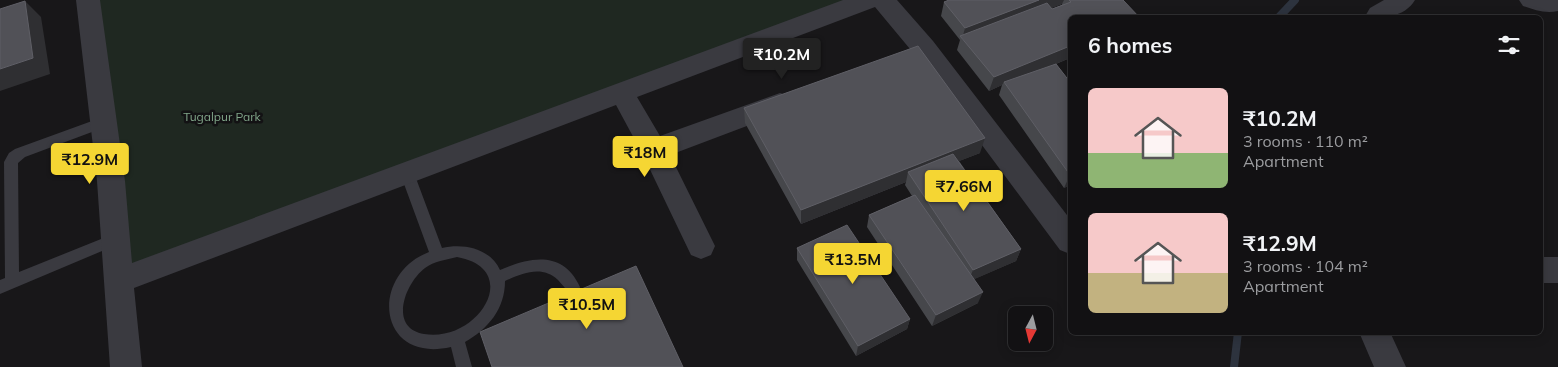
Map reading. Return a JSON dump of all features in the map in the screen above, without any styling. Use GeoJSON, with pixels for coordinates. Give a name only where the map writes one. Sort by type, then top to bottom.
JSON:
{"type":"FeatureCollection","features":[{"type":"Feature","properties":{"kind":"street"},"geometry":{"type":"LineString","coordinates":[[88,0],[116,239],[126,367]]}},
{"type":"Feature","properties":{"kind":"street"},"geometry":{"type":"LineString","coordinates":[[119,281],[868,0]]}},
{"type":"Feature","properties":{"kind":"street"},"geometry":{"type":"LineString","coordinates":[[883,0],[915,52],[1068,238]]}},
{"type":"Feature","properties":{"kind":"street"},"geometry":{"type":"LineString","coordinates":[[1378,15],[1404,0]]}},
{"type":"Feature","properties":{"kind":"street"},"geometry":{"type":"LineString","coordinates":[[1531,0],[1550,4],[1558,2]]}},
{"type":"Feature","properties":{"kind":"street"},"geometry":{"type":"LineString","coordinates":[[622,93],[654,150],[701,246]]}},
{"type":"Feature","properties":{"kind":"street"},"geometry":{"type":"LineString","coordinates":[[654,150],[803,94]]}},
{"type":"Feature","properties":{"kind":"street"},"geometry":{"type":"LineString","coordinates":[[1543,270],[1558,270]]}},
{"type":"Feature","properties":{"kind":"street"},"geometry":{"type":"LineString","coordinates":[[1375,335],[1390,367]]}},
{"type":"Feature","properties":{"kind":"lane"},"geometry":{"type":"LineString","coordinates":[[103,122],[20,153],[11,162],[6,284],[116,239]]}},
{"type":"Feature","properties":{"kind":"lane"},"geometry":{"type":"LineString","coordinates":[[407,174],[437,255]]}},
{"type":"Feature","properties":{"kind":"lane"},"geometry":{"type":"LineString","coordinates":[[457,251],[475,255],[489,264],[497,278],[497,296],[490,314],[476,329],[456,340],[436,343],[416,340],[402,329],[395,314],[396,296],[404,278],[419,264],[437,255],[457,251]]}},
{"type":"Feature","properties":{"kind":"lane"},"geometry":{"type":"LineString","coordinates":[[497,278],[529,264],[547,266],[563,274],[573,287]]}},
{"type":"Feature","properties":{"kind":"lane"},"geometry":{"type":"LineString","coordinates":[[456,340],[464,367]]}},
{"type":"Feature","properties":{"kind":"green space","name":"Tugalpur Park"},"geometry":{"type":"Polygon","coordinates":[[[88,0],[868,0],[119,281],[88,0]]]}},
{"type":"Feature","properties":{"kind":"building"},"geometry":{"type":"Polygon","coordinates":[[[949,0],[1039,0],[965,28],[944,2],[949,0]]]}},
{"type":"Feature","properties":{"kind":"building"},"geometry":{"type":"Polygon","coordinates":[[[1069,0],[1123,0],[1137,15],[1068,15],[1068,47],[994,77],[960,36],[1047,3],[1052,9],[1071,2],[1069,0]]]}},
{"type":"Feature","properties":{"kind":"building"},"geometry":{"type":"Polygon","coordinates":[[[25,1],[33,58],[0,69],[0,9],[25,1]]]}},
{"type":"Feature","properties":{"kind":"building"},"geometry":{"type":"Polygon","coordinates":[[[918,46],[985,138],[801,210],[744,108],[918,46]]]}},
{"type":"Feature","properties":{"kind":"building"},"geometry":{"type":"Polygon","coordinates":[[[1056,64],[1068,79],[1068,172],[1004,82],[1056,64]]]}},
{"type":"Feature","properties":{"kind":"building"},"geometry":{"type":"Polygon","coordinates":[[[953,154],[1021,249],[973,270],[908,172],[953,154]]]}},
{"type":"Feature","properties":{"kind":"building"},"geometry":{"type":"Polygon","coordinates":[[[915,195],[983,292],[936,315],[869,215],[915,195]]]}},
{"type":"Feature","properties":{"kind":"building"},"geometry":{"type":"Polygon","coordinates":[[[847,225],[910,319],[858,346],[797,248],[847,225]]]}},
{"type":"Feature","properties":{"kind":"building"},"geometry":{"type":"Polygon","coordinates":[[[636,266],[683,367],[492,367],[480,332],[636,266]]]}},
{"type":"Feature","properties":{"kind":"waterway"},"geometry":{"type":"LineString","coordinates":[[1281,15],[1295,0]]}},
{"type":"Feature","properties":{"kind":"waterway"},"geometry":{"type":"LineString","coordinates":[[1234,367],[1238,335]]}}]}
